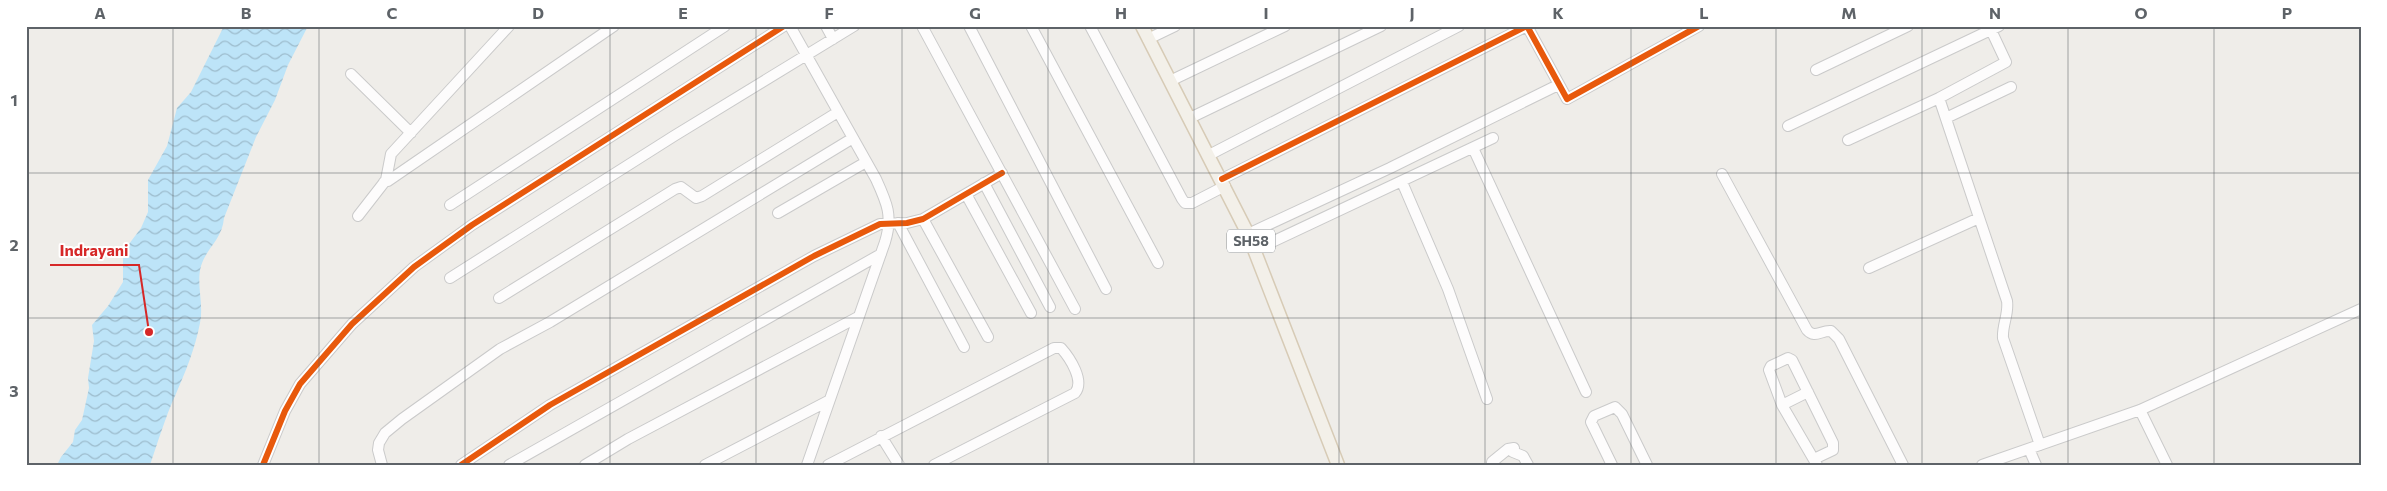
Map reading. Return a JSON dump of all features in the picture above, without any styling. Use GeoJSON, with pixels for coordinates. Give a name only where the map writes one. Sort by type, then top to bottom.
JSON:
{"type":"FeatureCollection","features":[{"type":"Feature","properties":{"kind":"main road","name":"SH58"},"geometry":{"type":"LineString","coordinates":[[1142,26],[1248,234],[1338,465]]}},
{"type":"Feature","properties":{"kind":"street"},"geometry":{"type":"LineString","coordinates":[[358,216],[384,182],[391,154],[510,26]]}},
{"type":"Feature","properties":{"kind":"street"},"geometry":{"type":"LineString","coordinates":[[384,182],[396,176],[614,26]]}},
{"type":"Feature","properties":{"kind":"street"},"geometry":{"type":"LineString","coordinates":[[450,205],[725,26]]}},
{"type":"Feature","properties":{"kind":"street"},"geometry":{"type":"LineString","coordinates":[[263,465],[285,411],[300,384],[352,324],[414,267],[472,226],[784,26]]}},
{"type":"Feature","properties":{"kind":"street"},"geometry":{"type":"LineString","coordinates":[[790,26],[866,162],[885,198],[894,223],[964,347]]}},
{"type":"Feature","properties":{"kind":"street"},"geometry":{"type":"LineString","coordinates":[[826,26],[833,39]]}},
{"type":"Feature","properties":{"kind":"street"},"geometry":{"type":"LineString","coordinates":[[450,278],[674,136],[854,26]]}},
{"type":"Feature","properties":{"kind":"street"},"geometry":{"type":"LineString","coordinates":[[922,26],[1075,309]]}},
{"type":"Feature","properties":{"kind":"street"},"geometry":{"type":"LineString","coordinates":[[970,26],[1106,289]]}},
{"type":"Feature","properties":{"kind":"street"},"geometry":{"type":"LineString","coordinates":[[1031,26],[1158,263]]}},
{"type":"Feature","properties":{"kind":"street"},"geometry":{"type":"LineString","coordinates":[[1090,26],[1185,203],[1192,203],[1223,182],[1527,26],[1565,97],[1570,99],[1699,26]]}},
{"type":"Feature","properties":{"kind":"street"},"geometry":{"type":"LineString","coordinates":[[1148,39],[1175,26]]}},
{"type":"Feature","properties":{"kind":"street"},"geometry":{"type":"LineString","coordinates":[[1170,81],[1285,26]]}},
{"type":"Feature","properties":{"kind":"street"},"geometry":{"type":"LineString","coordinates":[[1190,118],[1381,26]]}},
{"type":"Feature","properties":{"kind":"street"},"geometry":{"type":"LineString","coordinates":[[1209,155],[1459,26]]}},
{"type":"Feature","properties":{"kind":"street"},"geometry":{"type":"LineString","coordinates":[[1816,70],[1908,26]]}},
{"type":"Feature","properties":{"kind":"street"},"geometry":{"type":"LineString","coordinates":[[1788,126],[1995,28],[2006,62],[1939,98],[1848,140]]}},
{"type":"Feature","properties":{"kind":"street"},"geometry":{"type":"LineString","coordinates":[[351,74],[411,133]]}},
{"type":"Feature","properties":{"kind":"street"},"geometry":{"type":"LineString","coordinates":[[1248,234],[1390,168],[1558,85]]}},
{"type":"Feature","properties":{"kind":"street"},"geometry":{"type":"LineString","coordinates":[[1946,118],[2011,88]]}},
{"type":"Feature","properties":{"kind":"street"},"geometry":{"type":"LineString","coordinates":[[1939,98],[2007,301],[2008,311],[2002,328],[2003,338],[2040,445]]}},
{"type":"Feature","properties":{"kind":"street"},"geometry":{"type":"LineString","coordinates":[[499,298],[675,188],[681,187],[690,196],[696,198],[702,196],[838,112]]}},
{"type":"Feature","properties":{"kind":"street"},"geometry":{"type":"LineString","coordinates":[[382,465],[378,450],[385,433],[402,418],[500,349],[550,322],[853,138]]}},
{"type":"Feature","properties":{"kind":"street"},"geometry":{"type":"LineString","coordinates":[[1255,250],[1493,138]]}},
{"type":"Feature","properties":{"kind":"street"},"geometry":{"type":"LineString","coordinates":[[1472,148],[1586,392]]}},
{"type":"Feature","properties":{"kind":"street"},"geometry":{"type":"LineString","coordinates":[[778,213],[866,162]]}},
{"type":"Feature","properties":{"kind":"street"},"geometry":{"type":"LineString","coordinates":[[461,465],[550,405],[766,283],[869,228],[894,223],[915,223],[923,220],[1002,173]]}},
{"type":"Feature","properties":{"kind":"street"},"geometry":{"type":"LineString","coordinates":[[1722,174],[1807,330],[1811,334],[1816,335],[1830,330],[1839,339],[1903,465]]}},
{"type":"Feature","properties":{"kind":"street"},"geometry":{"type":"LineString","coordinates":[[1402,182],[1448,289],[1487,400]]}},
{"type":"Feature","properties":{"kind":"street"},"geometry":{"type":"LineString","coordinates":[[984,183],[1050,307]]}},
{"type":"Feature","properties":{"kind":"street"},"geometry":{"type":"LineString","coordinates":[[966,194],[1031,313]]}},
{"type":"Feature","properties":{"kind":"street"},"geometry":{"type":"LineString","coordinates":[[1869,268],[1979,218]]}},
{"type":"Feature","properties":{"kind":"street"},"geometry":{"type":"LineString","coordinates":[[923,220],[988,337]]}},
{"type":"Feature","properties":{"kind":"street"},"geometry":{"type":"LineString","coordinates":[[807,465],[858,317],[894,223]]}},
{"type":"Feature","properties":{"kind":"street"},"geometry":{"type":"LineString","coordinates":[[509,465],[881,254]]}},
{"type":"Feature","properties":{"kind":"street"},"geometry":{"type":"LineString","coordinates":[[1982,465],[2140,410],[2361,309]]}},
{"type":"Feature","properties":{"kind":"street"},"geometry":{"type":"LineString","coordinates":[[584,465],[620,443],[858,317]]}},
{"type":"Feature","properties":{"kind":"street"},"geometry":{"type":"LineString","coordinates":[[828,465],[1054,348],[1061,348],[1066,354],[1079,382],[1076,394],[934,465]]}},
{"type":"Feature","properties":{"kind":"street"},"geometry":{"type":"LineString","coordinates":[[1790,358],[1808,392],[1834,446],[1832,450],[1815,462],[1782,405],[1769,370],[1771,366],[1790,358]]}},
{"type":"Feature","properties":{"kind":"street"},"geometry":{"type":"LineString","coordinates":[[1782,405],[1808,392]]}},
{"type":"Feature","properties":{"kind":"street"},"geometry":{"type":"LineString","coordinates":[[705,465],[828,401]]}},
{"type":"Feature","properties":{"kind":"street"},"geometry":{"type":"LineString","coordinates":[[1612,465],[1591,422],[1594,416],[1615,407],[1622,414],[1647,465]]}},
{"type":"Feature","properties":{"kind":"street"},"geometry":{"type":"LineString","coordinates":[[2140,410],[2167,465]]}},
{"type":"Feature","properties":{"kind":"street"},"geometry":{"type":"LineString","coordinates":[[881,436],[899,465]]}},
{"type":"Feature","properties":{"kind":"street"},"geometry":{"type":"LineString","coordinates":[[1492,465],[1492,462],[1508,450],[1514,448],[1513,452],[1523,456],[1528,465]]}},
{"type":"Feature","properties":{"kind":"street"},"geometry":{"type":"LineString","coordinates":[[2029,449],[2036,465]]}},
{"type":"Feature","properties":{"kind":"water"},"geometry":{"type":"Polygon","coordinates":[[[224,26],[308,26],[288,65],[275,100],[256,137],[224,218],[223,226],[201,266],[199,280],[201,316],[198,333],[150,465],[57,465],[73,442],[75,430],[82,420],[89,388],[88,378],[94,341],[92,325],[108,306],[123,282],[123,252],[141,228],[148,212],[148,180],[167,146],[177,108],[191,92],[224,26]]]}},
{"type":"Feature","properties":{"kind":"cycle path"},"geometry":{"type":"LineString","coordinates":[[263,465],[285,411],[300,384],[352,324],[414,267],[472,225],[784,26]]}},
{"type":"Feature","properties":{"kind":"cycle path"},"geometry":{"type":"LineString","coordinates":[[1222,179],[1527,26],[1567,99],[1699,26]]}},
{"type":"Feature","properties":{"kind":"cycle path"},"geometry":{"type":"LineString","coordinates":[[461,465],[550,405],[814,256],[880,224],[907,223],[923,219],[1002,173]]}},
{"type":"Feature","properties":{"kind":"place","name":"Indrayani"},"geometry":{"type":"Point","coordinates":[149,332]}}]}
